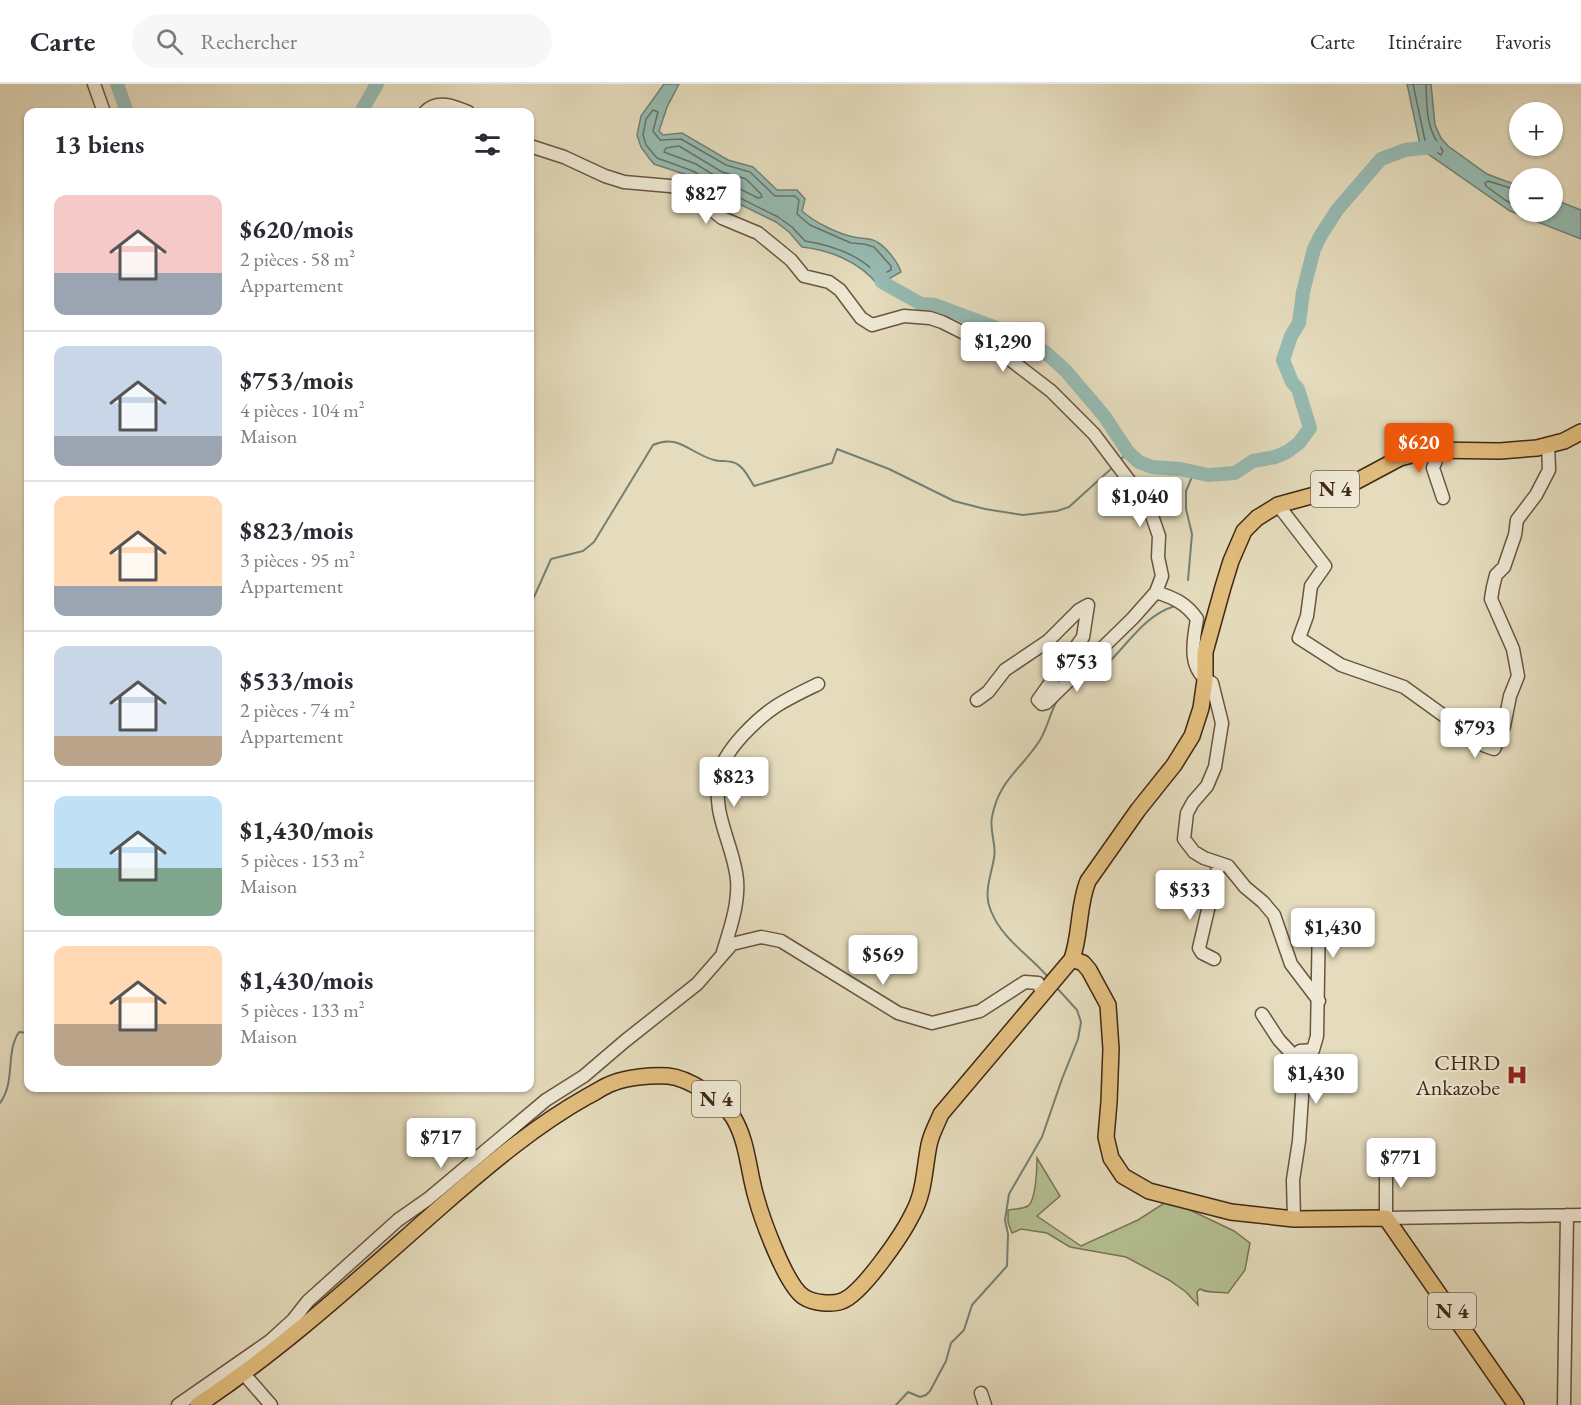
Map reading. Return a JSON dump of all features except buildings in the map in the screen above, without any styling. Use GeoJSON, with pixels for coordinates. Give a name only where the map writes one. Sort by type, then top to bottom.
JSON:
{"type":"FeatureCollection","features":[{"type":"Feature","properties":{"kind":"main road","name":"N 4"},"geometry":{"type":"LineString","coordinates":[[198,1405],[244,1374],[298,1332],[487,1167],[552,1118],[613,1082],[670,1076],[705,1090],[720,1102],[732,1116],[746,1147],[755,1195],[772,1245],[795,1287],[804,1298],[826,1303],[843,1301],[864,1282],[885,1257],[912,1216],[922,1192],[929,1143],[941,1114],[1072,958],[1077,943],[1084,890],[1088,881],[1138,810],[1174,765],[1192,736],[1201,708],[1205,680],[1205,652],[1236,549],[1244,531],[1257,518],[1278,505],[1355,482],[1400,458],[1430,450],[1500,452],[1537,448],[1564,441],[1581,432]]}},
{"type":"Feature","properties":{"kind":"main road"},"geometry":{"type":"LineString","coordinates":[[1072,958],[1083,963],[1089,970],[1108,1005],[1111,1049],[1106,1137],[1111,1158],[1123,1176],[1149,1191],[1220,1209],[1294,1219],[1386,1218]]}},
{"type":"Feature","properties":{"kind":"main road","name":"N 4"},"geometry":{"type":"LineString","coordinates":[[1386,1218],[1516,1405]]}},
{"type":"Feature","properties":{"kind":"street"},"geometry":{"type":"LineString","coordinates":[[94,84],[103,108]]}},
{"type":"Feature","properties":{"kind":"street"},"geometry":{"type":"LineString","coordinates":[[429,108],[443,105],[458,108]]}},
{"type":"Feature","properties":{"kind":"street"},"geometry":{"type":"LineString","coordinates":[[534,147],[624,182],[684,189],[722,218],[758,233],[791,260],[804,276],[830,282],[861,318],[872,325],[911,315],[942,322],[972,336],[1008,358],[1051,391],[1094,434],[1149,507],[1159,536],[1158,556],[1162,576],[1156,592],[1134,618],[1046,703],[1042,704],[1038,700],[1083,637],[1088,604],[1048,641],[1005,670],[987,692],[977,700]]}},
{"type":"Feature","properties":{"kind":"street"},"geometry":{"type":"LineString","coordinates":[[1278,505],[1325,566],[1311,586],[1307,616],[1299,638],[1341,665],[1404,687],[1465,731],[1480,745],[1494,749],[1504,726],[1510,696],[1518,676],[1513,649],[1491,599],[1494,580],[1504,567],[1513,542],[1517,520],[1536,495],[1549,470],[1548,444]]}},
{"type":"Feature","properties":{"kind":"street"},"geometry":{"type":"LineString","coordinates":[[1440,450],[1433,468],[1443,498]]}},
{"type":"Feature","properties":{"kind":"street"},"geometry":{"type":"LineString","coordinates":[[1156,592],[1178,599],[1190,609],[1197,619],[1192,649],[1196,666],[1205,680],[1212,683],[1222,723],[1215,767],[1208,786],[1193,802],[1187,813],[1184,839],[1194,852],[1228,866],[1274,915],[1291,964],[1319,1001]]}},
{"type":"Feature","properties":{"kind":"street"},"geometry":{"type":"LineString","coordinates":[[722,956],[735,909],[737,880],[719,808],[718,777],[724,757],[762,715],[781,702],[818,684]]}},
{"type":"Feature","properties":{"kind":"street"},"geometry":{"type":"LineString","coordinates":[[1214,959],[1199,948],[1219,863]]}},
{"type":"Feature","properties":{"kind":"street"},"geometry":{"type":"LineString","coordinates":[[1294,1056],[1300,1051],[1313,1050],[1317,1036],[1319,916]]}},
{"type":"Feature","properties":{"kind":"street"},"geometry":{"type":"LineString","coordinates":[[178,1405],[270,1341],[293,1320],[308,1301],[398,1221],[428,1199],[546,1100],[584,1076],[697,984],[732,944],[761,937],[781,941],[898,1013],[932,1023],[980,1011],[1025,982],[1049,984]]}},
{"type":"Feature","properties":{"kind":"street"},"geometry":{"type":"LineString","coordinates":[[1262,1014],[1279,1040],[1294,1056],[1304,1082],[1293,1180],[1294,1219]]}},
{"type":"Feature","properties":{"kind":"street"},"geometry":{"type":"LineString","coordinates":[[1386,1161],[1386,1218],[1581,1215]]}},
{"type":"Feature","properties":{"kind":"street"},"geometry":{"type":"LineString","coordinates":[[1564,1405],[1567,1215]]}},
{"type":"Feature","properties":{"kind":"street"},"geometry":{"type":"LineString","coordinates":[[244,1374],[271,1405]]}},
{"type":"Feature","properties":{"kind":"street"},"geometry":{"type":"LineString","coordinates":[[981,1393],[985,1405]]}},
{"type":"Feature","properties":{"kind":"green space"},"geometry":{"type":"Polygon","coordinates":[[[1037,1158],[1060,1196],[1037,1216],[1081,1246],[1138,1220],[1169,1200],[1234,1231],[1250,1243],[1245,1270],[1228,1293],[1200,1289],[1197,1292],[1198,1305],[1186,1292],[1169,1280],[1126,1257],[1070,1247],[1047,1233],[1021,1229],[1012,1233],[1008,1222],[1008,1210],[1026,1207],[1031,1203],[1036,1184],[1037,1158]]]}},
{"type":"Feature","properties":{"kind":"water"},"geometry":{"type":"Polygon","coordinates":[[[664,84],[679,84],[667,107],[659,131],[663,135],[682,133],[728,160],[753,167],[777,190],[797,190],[805,199],[802,211],[807,215],[841,233],[877,242],[891,255],[901,272],[878,285],[871,277],[844,258],[802,247],[789,232],[776,222],[713,191],[690,176],[654,164],[641,147],[637,135],[641,116],[664,84]]]}},
{"type":"Feature","properties":{"kind":"water"},"geometry":{"type":"Polygon","coordinates":[[[1407,84],[1431,84],[1435,125],[1441,138],[1448,146],[1487,174],[1509,182],[1509,210],[1421,149],[1407,84]]]}},
{"type":"Feature","properties":{"kind":"water"},"geometry":{"type":"Polygon","coordinates":[[[1563,203],[1581,210],[1581,239],[1538,222],[1563,222],[1563,203]]]}},
{"type":"Feature","properties":{"kind":"waterway"},"geometry":{"type":"LineString","coordinates":[[117,84],[126,108]]}},
{"type":"Feature","properties":{"kind":"waterway"},"geometry":{"type":"LineString","coordinates":[[363,108],[377,84]]}},
{"type":"Feature","properties":{"kind":"waterway"},"geometry":{"type":"LineString","coordinates":[[877,265],[882,282],[921,304],[935,305],[1013,334],[1045,352],[1066,371],[1105,417],[1128,452],[1139,462],[1152,467],[1180,469],[1208,475],[1235,473],[1253,461],[1287,452],[1299,443],[1310,428],[1298,389],[1292,382],[1283,360],[1291,336],[1299,323],[1303,292],[1314,249],[1321,235],[1337,210],[1381,159],[1405,150],[1433,147]]}},
{"type":"Feature","properties":{"kind":"waterway"},"geometry":{"type":"LineString","coordinates":[[534,597],[551,559],[583,551],[594,542],[653,445],[662,442],[677,443],[714,460],[735,463],[747,474],[754,486],[832,463],[837,449],[889,469],[954,501],[1023,515],[1057,511],[1069,507],[1112,468]]}},
{"type":"Feature","properties":{"kind":"waterway"},"geometry":{"type":"LineString","coordinates":[[1120,460],[1128,452]]}},
{"type":"Feature","properties":{"kind":"waterway"},"geometry":{"type":"LineString","coordinates":[[1188,580],[1192,534],[1186,509],[1186,491],[1194,472]]}},
{"type":"Feature","properties":{"kind":"waterway"},"geometry":{"type":"LineString","coordinates":[[1077,680],[1105,665],[1149,621],[1175,606]]}},
{"type":"Feature","properties":{"kind":"waterway"},"geometry":{"type":"LineString","coordinates":[[1048,977],[1016,946],[996,921],[989,904],[988,885],[995,853],[991,822],[995,804],[1012,775],[1040,740],[1058,699]]}},
{"type":"Feature","properties":{"kind":"waterway"},"geometry":{"type":"LineString","coordinates":[[896,1405],[908,1392],[920,1397],[930,1391],[946,1361],[951,1343],[964,1330],[972,1305],[1007,1266],[1008,1234],[1005,1220],[1009,1194],[1042,1137],[1078,1039],[1081,1022],[1077,1010],[1057,988]]}},
{"type":"Feature","properties":{"kind":"waterway"},"geometry":{"type":"LineString","coordinates":[[0,1103],[8,1086],[15,1040],[19,1032],[24,1033]]}},
{"type":"Feature","properties":{"kind":"place","name":"CHRD Ankazobe"},"geometry":{"type":"Point","coordinates":[1517,1075]}}]}
